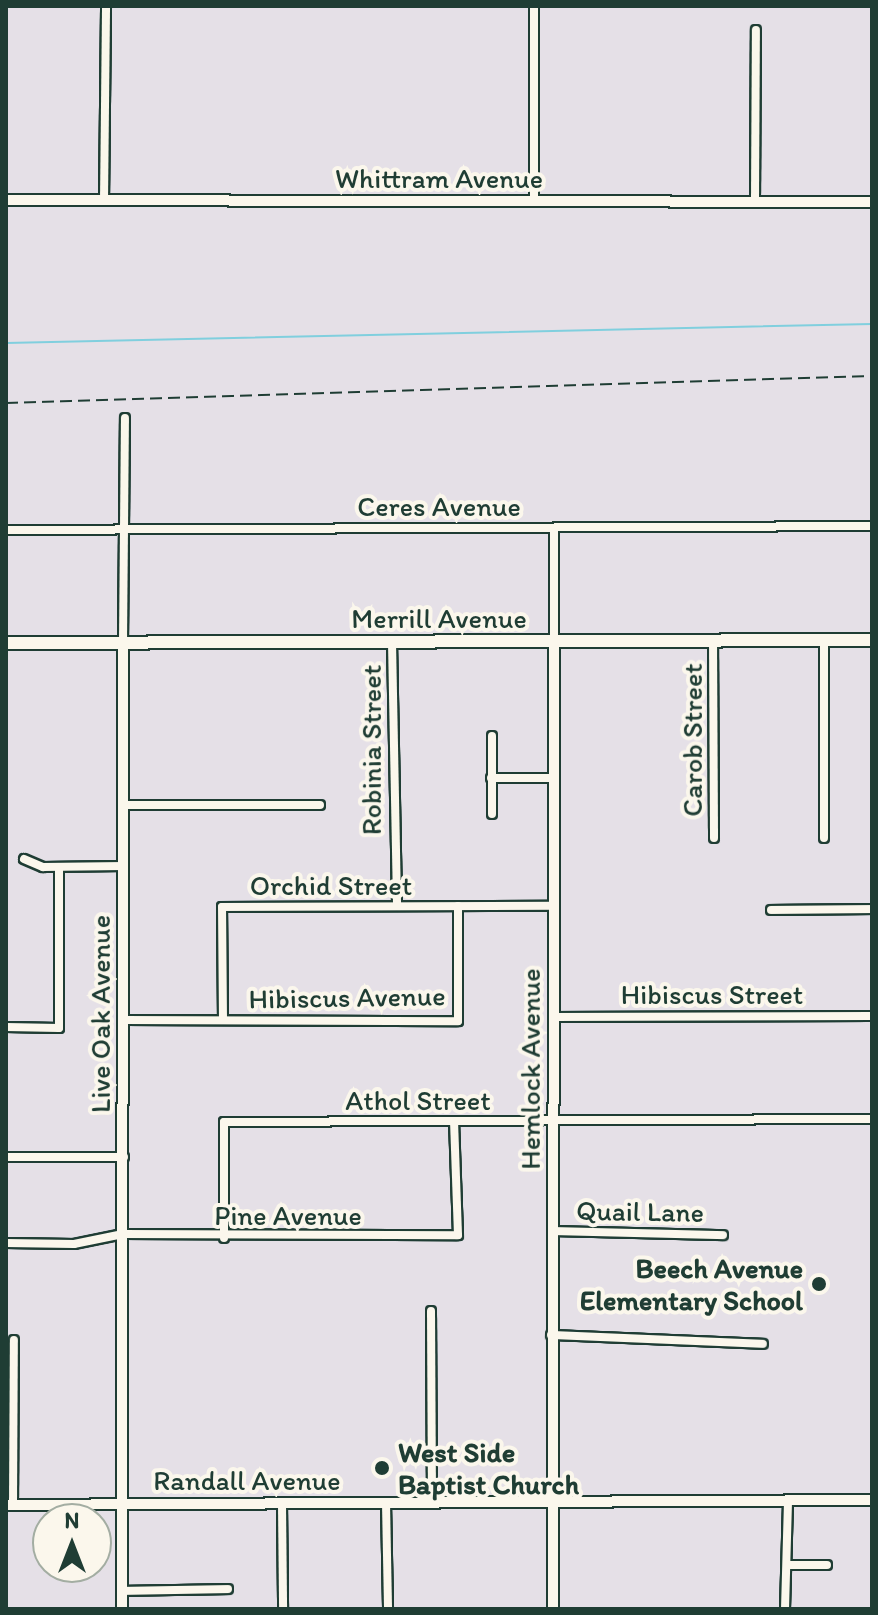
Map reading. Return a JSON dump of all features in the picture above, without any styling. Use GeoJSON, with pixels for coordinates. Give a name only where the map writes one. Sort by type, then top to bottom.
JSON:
{"type":"FeatureCollection","features":[{"type":"Feature","properties":{"kind":"main road","name":"Merrill Avenue"},"geometry":{"type":"LineString","coordinates":[[6,643],[872,640]]}},
{"type":"Feature","properties":{"kind":"street"},"geometry":{"type":"LineString","coordinates":[[104,201],[106,6]]}},
{"type":"Feature","properties":{"kind":"street"},"geometry":{"type":"LineString","coordinates":[[534,6],[534,202]]}},
{"type":"Feature","properties":{"kind":"street"},"geometry":{"type":"LineString","coordinates":[[755,202],[756,30]]}},
{"type":"Feature","properties":{"kind":"street","name":"Whittram Avenue"},"geometry":{"type":"LineString","coordinates":[[6,200],[872,202]]}},
{"type":"Feature","properties":{"kind":"street","name":"Live Oak Avenue"},"geometry":{"type":"LineString","coordinates":[[122,1609],[125,418]]}},
{"type":"Feature","properties":{"kind":"street","name":"Ceres Avenue"},"geometry":{"type":"LineString","coordinates":[[6,530],[872,526]]}},
{"type":"Feature","properties":{"kind":"street","name":"Hemlock Avenue"},"geometry":{"type":"LineString","coordinates":[[553,1609],[551,1335],[556,1231],[553,1123],[554,528]]}},
{"type":"Feature","properties":{"kind":"street","name":"Carob Street"},"geometry":{"type":"LineString","coordinates":[[713,641],[714,838]]}},
{"type":"Feature","properties":{"kind":"street"},"geometry":{"type":"LineString","coordinates":[[824,641],[824,838]]}},
{"type":"Feature","properties":{"kind":"street","name":"Robinia Street"},"geometry":{"type":"LineString","coordinates":[[392,642],[397,906]]}},
{"type":"Feature","properties":{"kind":"street"},"geometry":{"type":"LineString","coordinates":[[492,736],[492,814]]}},
{"type":"Feature","properties":{"kind":"street"},"geometry":{"type":"LineString","coordinates":[[491,778],[553,778]]}},
{"type":"Feature","properties":{"kind":"street"},"geometry":{"type":"LineString","coordinates":[[125,805],[320,805]]}},
{"type":"Feature","properties":{"kind":"street"},"geometry":{"type":"LineString","coordinates":[[24,859],[59,867],[124,866]]}},
{"type":"Feature","properties":{"kind":"street"},"geometry":{"type":"LineString","coordinates":[[6,1027],[59,1028],[59,867]]}},
{"type":"Feature","properties":{"kind":"street","name":"Hibiscus Avenue"},"geometry":{"type":"LineString","coordinates":[[125,1020],[458,1021],[458,906]]}},
{"type":"Feature","properties":{"kind":"street","name":"Orchid Street"},"geometry":{"type":"LineString","coordinates":[[223,1020],[222,907],[553,906]]}},
{"type":"Feature","properties":{"kind":"street"},"geometry":{"type":"LineString","coordinates":[[771,910],[872,909]]}},
{"type":"Feature","properties":{"kind":"street","name":"Hibiscus Street"},"geometry":{"type":"LineString","coordinates":[[553,1017],[872,1016]]}},
{"type":"Feature","properties":{"kind":"street","name":"Athol Street"},"geometry":{"type":"LineString","coordinates":[[224,1238],[224,1122],[553,1123],[872,1119]]}},
{"type":"Feature","properties":{"kind":"street","name":"Pine Avenue"},"geometry":{"type":"LineString","coordinates":[[6,1243],[74,1244],[123,1234],[224,1238],[458,1235],[454,1122]]}},
{"type":"Feature","properties":{"kind":"street"},"geometry":{"type":"LineString","coordinates":[[6,1157],[124,1157]]}},
{"type":"Feature","properties":{"kind":"street","name":"Quail Lane"},"geometry":{"type":"LineString","coordinates":[[556,1231],[723,1235]]}},
{"type":"Feature","properties":{"kind":"street"},"geometry":{"type":"LineString","coordinates":[[431,1311],[432,1503]]}},
{"type":"Feature","properties":{"kind":"street"},"geometry":{"type":"LineString","coordinates":[[551,1335],[763,1344]]}},
{"type":"Feature","properties":{"kind":"street"},"geometry":{"type":"LineString","coordinates":[[10,1504],[14,1340]]}},
{"type":"Feature","properties":{"kind":"street","name":"Randall Avenue"},"geometry":{"type":"LineString","coordinates":[[10,1504],[872,1500]]}},
{"type":"Feature","properties":{"kind":"street"},"geometry":{"type":"LineString","coordinates":[[785,1609],[788,1501]]}},
{"type":"Feature","properties":{"kind":"street"},"geometry":{"type":"LineString","coordinates":[[386,1503],[388,1609]]}},
{"type":"Feature","properties":{"kind":"street"},"geometry":{"type":"LineString","coordinates":[[282,1505],[283,1609]]}},
{"type":"Feature","properties":{"kind":"street"},"geometry":{"type":"LineString","coordinates":[[787,1565],[827,1565]]}},
{"type":"Feature","properties":{"kind":"street"},"geometry":{"type":"LineString","coordinates":[[122,1591],[228,1589]]}},
{"type":"Feature","properties":{"kind":"waterway"},"geometry":{"type":"LineString","coordinates":[[6,343],[872,324]]}},
{"type":"Feature","properties":{"kind":"railway"},"geometry":{"type":"LineString","coordinates":[[6,403],[872,376]]}},
{"type":"Feature","properties":{"kind":"place","name":"Beech Avenue Elementary School"},"geometry":{"type":"Point","coordinates":[819,1284]}},
{"type":"Feature","properties":{"kind":"place","name":"West Side Baptist Church"},"geometry":{"type":"Point","coordinates":[382,1468]}}]}
